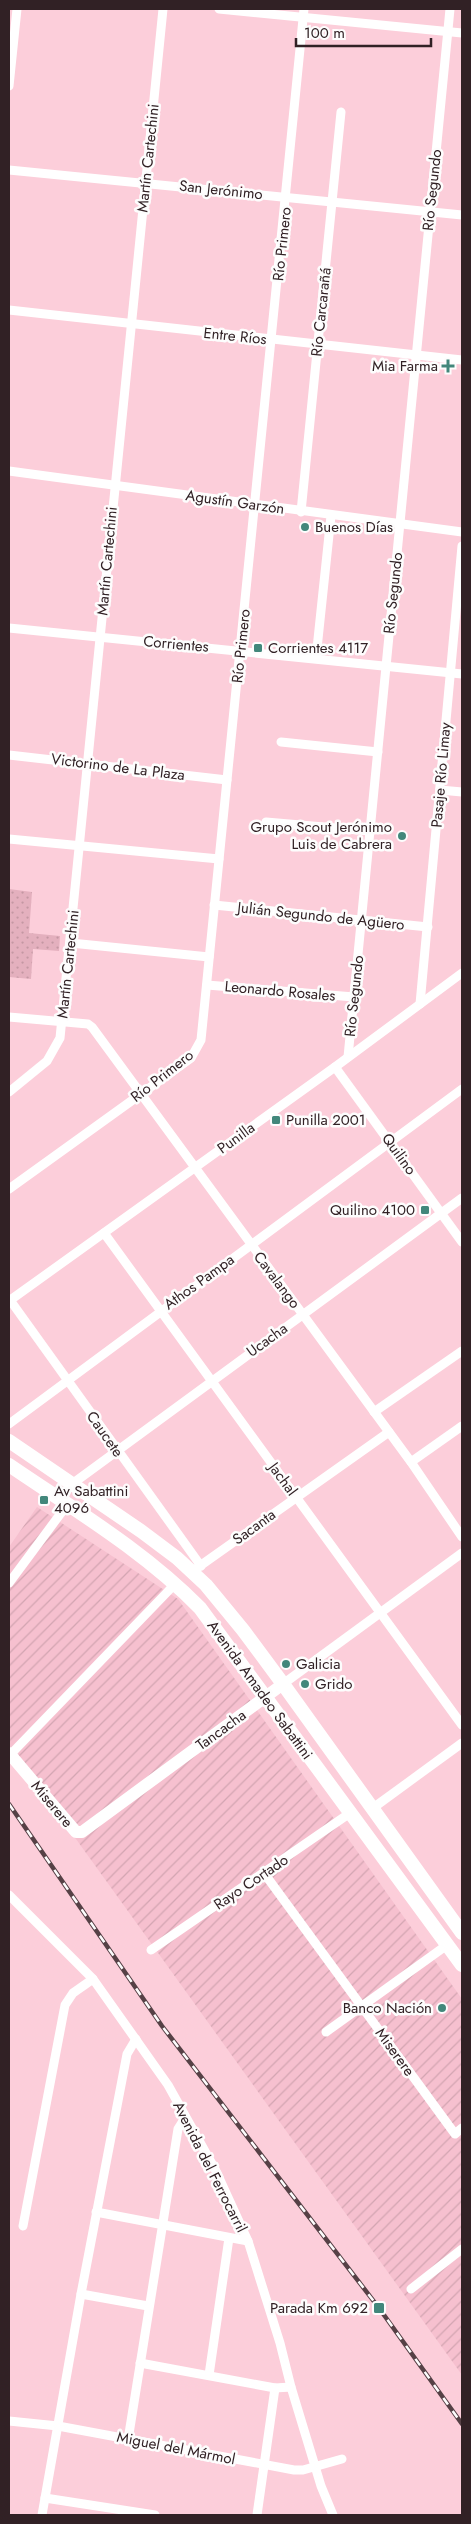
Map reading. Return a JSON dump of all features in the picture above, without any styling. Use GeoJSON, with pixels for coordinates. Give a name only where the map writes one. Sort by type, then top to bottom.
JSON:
{"type":"FeatureCollection","features":[{"type":"Feature","properties":{"kind":"main road","name":"Avenida Amadeo Sabattini"},"geometry":{"type":"LineString","coordinates":[[9,1441],[197,1569],[284,1684],[462,1933]]}},
{"type":"Feature","properties":{"kind":"main road","name":"Avenida Amadeo Sabattini"},"geometry":{"type":"LineString","coordinates":[[9,1465],[128,1545],[175,1584],[200,1608],[267,1696],[462,1965]]}},
{"type":"Feature","properties":{"kind":"street"},"geometry":{"type":"LineString","coordinates":[[9,86],[17,9]]}},
{"type":"Feature","properties":{"kind":"street","name":"Martín Cartechini"},"geometry":{"type":"LineString","coordinates":[[9,1092],[47,1061],[56,1047],[62,1022],[163,9]]}},
{"type":"Feature","properties":{"kind":"street"},"geometry":{"type":"LineString","coordinates":[[219,9],[304,13],[462,33]]}},
{"type":"Feature","properties":{"kind":"street","name":"Río Segundo"},"geometry":{"type":"LineString","coordinates":[[348,1057],[450,9]]}},
{"type":"Feature","properties":{"kind":"street","name":"Río Primero"},"geometry":{"type":"LineString","coordinates":[[9,1189],[195,1053],[201,1040],[304,13]]}},
{"type":"Feature","properties":{"kind":"street","name":"Río Carcarañá"},"geometry":{"type":"LineString","coordinates":[[301,512],[341,112]]}},
{"type":"Feature","properties":{"kind":"street","name":"San Jerónimo"},"geometry":{"type":"LineString","coordinates":[[9,170],[462,214]]}},
{"type":"Feature","properties":{"kind":"street","name":"Entre Ríos"},"geometry":{"type":"LineString","coordinates":[[9,310],[462,360]]}},
{"type":"Feature","properties":{"kind":"street","name":"Agustín Garzón"},"geometry":{"type":"LineString","coordinates":[[9,471],[115,484],[301,512],[462,532]]}},
{"type":"Feature","properties":{"kind":"street"},"geometry":{"type":"LineString","coordinates":[[316,658],[331,516]]}},
{"type":"Feature","properties":{"kind":"street","name":"Pasaje Río Limay"},"geometry":{"type":"LineString","coordinates":[[420,1004],[462,546]]}},
{"type":"Feature","properties":{"kind":"street","name":"Corrientes"},"geometry":{"type":"LineString","coordinates":[[9,628],[462,674]]}},
{"type":"Feature","properties":{"kind":"street"},"geometry":{"type":"LineString","coordinates":[[281,742],[378,752]]}},
{"type":"Feature","properties":{"kind":"street","name":"Victorino de La Plaza"},"geometry":{"type":"LineString","coordinates":[[9,755],[227,780]]}},
{"type":"Feature","properties":{"kind":"street"},"geometry":{"type":"LineString","coordinates":[[440,790],[462,792]]}},
{"type":"Feature","properties":{"kind":"street"},"geometry":{"type":"LineString","coordinates":[[266,822],[370,831]]}},
{"type":"Feature","properties":{"kind":"street"},"geometry":{"type":"LineString","coordinates":[[9,840],[219,858]]}},
{"type":"Feature","properties":{"kind":"street","name":"Julián Segundo de Agüero"},"geometry":{"type":"LineString","coordinates":[[214,905],[428,927]]}},
{"type":"Feature","properties":{"kind":"street"},"geometry":{"type":"LineString","coordinates":[[70,943],[209,957]]}},
{"type":"Feature","properties":{"kind":"street","name":"Punilla"},"geometry":{"type":"LineString","coordinates":[[10,1301],[336,1067],[462,972]]}},
{"type":"Feature","properties":{"kind":"street","name":"Leonardo Rosales"},"geometry":{"type":"LineString","coordinates":[[207,985],[354,998]]}},
{"type":"Feature","properties":{"kind":"street"},"geometry":{"type":"LineString","coordinates":[[9,1016],[62,1022]]}},
{"type":"Feature","properties":{"kind":"street","name":"Cavalango"},"geometry":{"type":"LineString","coordinates":[[62,1022],[90,1025],[411,1462],[462,1537]]}},
{"type":"Feature","properties":{"kind":"street","name":"Quilino"},"geometry":{"type":"LineString","coordinates":[[336,1067],[462,1242]]}},
{"type":"Feature","properties":{"kind":"street","name":"Athos Pampa"},"geometry":{"type":"LineString","coordinates":[[9,1424],[160,1310],[462,1089]]}},
{"type":"Feature","properties":{"kind":"street","name":"Ucacha"},"geometry":{"type":"LineString","coordinates":[[72,1484],[462,1198]]}},
{"type":"Feature","properties":{"kind":"street","name":"Jachal"},"geometry":{"type":"LineString","coordinates":[[104,1233],[462,1725]]}},
{"type":"Feature","properties":{"kind":"street","name":"Caucete"},"geometry":{"type":"LineString","coordinates":[[10,1301],[116,1450],[197,1569]]}},
{"type":"Feature","properties":{"kind":"street"},"geometry":{"type":"LineString","coordinates":[[374,1412],[462,1351]]}},
{"type":"Feature","properties":{"kind":"street"},"geometry":{"type":"LineString","coordinates":[[411,1462],[462,1426]]}},
{"type":"Feature","properties":{"kind":"street","name":"Sacanta"},"geometry":{"type":"LineString","coordinates":[[197,1569],[389,1432]]}},
{"type":"Feature","properties":{"kind":"street"},"geometry":{"type":"LineString","coordinates":[[9,1583],[67,1505]]}},
{"type":"Feature","properties":{"kind":"street","name":"Tancacha"},"geometry":{"type":"LineString","coordinates":[[76,1832],[82,1832],[462,1553]]}},
{"type":"Feature","properties":{"kind":"street"},"geometry":{"type":"LineString","coordinates":[[10,1754],[175,1584]]}},
{"type":"Feature","properties":{"kind":"street"},"geometry":{"type":"LineString","coordinates":[[373,1808],[462,1743]]}},
{"type":"Feature","properties":{"kind":"street","name":"Miserere"},"geometry":{"type":"LineString","coordinates":[[10,1754],[76,1832]]}},
{"type":"Feature","properties":{"kind":"street","name":"Rayo Cortado"},"geometry":{"type":"LineString","coordinates":[[151,1950],[350,1813]]}},
{"type":"Feature","properties":{"kind":"street","name":"Miserere"},"geometry":{"type":"LineString","coordinates":[[264,1873],[361,2006],[459,2131]]}},
{"type":"Feature","properties":{"kind":"street","name":"Avenida del Ferrocarril"},"geometry":{"type":"LineString","coordinates":[[9,1895],[93,1979],[168,2086],[216,2171],[248,2241],[280,2343],[315,2467],[333,2515]]}},
{"type":"Feature","properties":{"kind":"street"},"geometry":{"type":"LineString","coordinates":[[326,2032],[447,1945]]}},
{"type":"Feature","properties":{"kind":"street"},"geometry":{"type":"LineString","coordinates":[[23,2226],[65,2005],[73,1993],[93,1979]]}},
{"type":"Feature","properties":{"kind":"street"},"geometry":{"type":"LineString","coordinates":[[42,2515],[80,2294],[127,2054],[136,2039]]}},
{"type":"Feature","properties":{"kind":"street"},"geometry":{"type":"LineString","coordinates":[[128,2440],[161,2225],[178,2129],[185,2118]]}},
{"type":"Feature","properties":{"kind":"street"},"geometry":{"type":"LineString","coordinates":[[96,2212],[248,2241]]}},
{"type":"Feature","properties":{"kind":"street"},"geometry":{"type":"LineString","coordinates":[[209,2375],[229,2238]]}},
{"type":"Feature","properties":{"kind":"street"},"geometry":{"type":"LineString","coordinates":[[411,2289],[462,2249]]}},
{"type":"Feature","properties":{"kind":"street"},"geometry":{"type":"LineString","coordinates":[[80,2294],[148,2306]]}},
{"type":"Feature","properties":{"kind":"street"},"geometry":{"type":"LineString","coordinates":[[140,2362],[275,2388],[291,2387]]}},
{"type":"Feature","properties":{"kind":"street"},"geometry":{"type":"LineString","coordinates":[[257,2515],[275,2388]]}},
{"type":"Feature","properties":{"kind":"street","name":"Miguel del Mármol"},"geometry":{"type":"LineString","coordinates":[[9,2421],[58,2426],[294,2470],[315,2467],[342,2459]]}},
{"type":"Feature","properties":{"kind":"street"},"geometry":{"type":"LineString","coordinates":[[45,2498],[108,2512],[155,2515]]}},
{"type":"Feature","properties":{"kind":"shaded area"},"geometry":{"type":"Polygon","coordinates":[[[9,889],[32,892],[29,933],[60,936],[59,951],[33,949],[31,979],[9,977],[9,889]]]}},
{"type":"Feature","properties":{"kind":"shaded area"},"geometry":{"type":"Polygon","coordinates":[[[37,1507],[178,1599],[462,1999],[462,2375],[9,1746],[9,1547],[37,1507]]]}},
{"type":"Feature","properties":{"kind":"railway"},"geometry":{"type":"LineString","coordinates":[[9,1804],[162,2026],[379,2308],[462,2424]]}},
{"type":"Feature","properties":{"kind":"place","name":"Mia Farma"},"geometry":{"type":"Point","coordinates":[448,366]}},
{"type":"Feature","properties":{"kind":"place","name":"Buenos Días"},"geometry":{"type":"Point","coordinates":[305,527]}},
{"type":"Feature","properties":{"kind":"place","name":"Corrientes 4117"},"geometry":{"type":"Point","coordinates":[258,648]}},
{"type":"Feature","properties":{"kind":"place","name":"Grupo Scout Jerónimo Luis de Cabrera"},"geometry":{"type":"Point","coordinates":[402,836]}},
{"type":"Feature","properties":{"kind":"place","name":"Punilla 2001"},"geometry":{"type":"Point","coordinates":[276,1120]}},
{"type":"Feature","properties":{"kind":"place","name":"Quilino 4100"},"geometry":{"type":"Point","coordinates":[425,1210]}},
{"type":"Feature","properties":{"kind":"place","name":"Av Sabattini 4096"},"geometry":{"type":"Point","coordinates":[44,1500]}},
{"type":"Feature","properties":{"kind":"place","name":"Galicia"},"geometry":{"type":"Point","coordinates":[286,1664]}},
{"type":"Feature","properties":{"kind":"place","name":"Grido"},"geometry":{"type":"Point","coordinates":[305,1684]}},
{"type":"Feature","properties":{"kind":"place","name":"Banco Nación"},"geometry":{"type":"Point","coordinates":[442,2008]}},
{"type":"Feature","properties":{"kind":"place","name":"Parada Km 692"},"geometry":{"type":"Point","coordinates":[379,2308]}}]}
